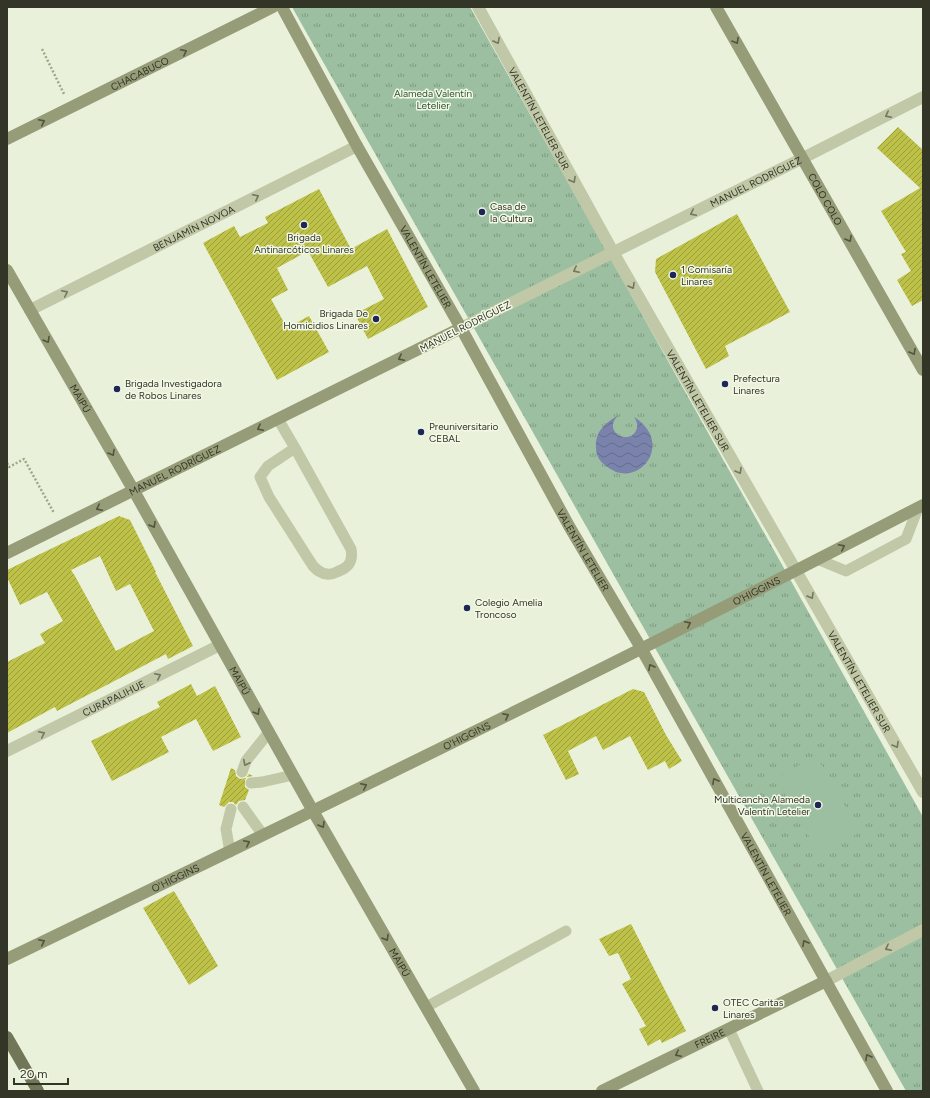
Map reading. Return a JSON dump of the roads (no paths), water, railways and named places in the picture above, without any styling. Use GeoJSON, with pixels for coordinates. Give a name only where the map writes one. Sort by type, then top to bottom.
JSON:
{"type":"FeatureCollection","features":[{"type":"Feature","properties":{"kind":"main road","name":"CHACABUCO"},"geometry":{"type":"LineString","coordinates":[[7,139],[273,7]]}},
{"type":"Feature","properties":{"kind":"main road","name":"VALENTÍN LETELIER"},"geometry":{"type":"LineString","coordinates":[[282,7],[357,146],[461,328],[569,526],[641,648],[887,1091]]}},
{"type":"Feature","properties":{"kind":"main road","name":"COLO COLO"},"geometry":{"type":"LineString","coordinates":[[716,7],[923,370]]}},
{"type":"Feature","properties":{"kind":"main road","name":"MAIPÚ"},"geometry":{"type":"LineString","coordinates":[[7,270],[474,1091]]}},
{"type":"Feature","properties":{"kind":"main road","name":"MANUEL RODRÍGUEZ"},"geometry":{"type":"LineString","coordinates":[[7,554],[461,328]]}},
{"type":"Feature","properties":{"kind":"main road","name":"O'HIGGINS"},"geometry":{"type":"LineString","coordinates":[[7,959],[314,811],[796,570],[920,506]]}},
{"type":"Feature","properties":{"kind":"main road","name":"FREIRE"},"geometry":{"type":"LineString","coordinates":[[602,1091],[826,981]]}},
{"type":"Feature","properties":{"kind":"main road"},"geometry":{"type":"LineString","coordinates":[[7,1037],[38,1091]]}},
{"type":"Feature","properties":{"kind":"street","name":"VALENTÍN LETELIER SUR"},"geometry":{"type":"LineString","coordinates":[[478,7],[613,252],[923,792]]}},
{"type":"Feature","properties":{"kind":"street","name":"MANUEL RODRÍGUEZ"},"geometry":{"type":"LineString","coordinates":[[461,328],[923,98]]}},
{"type":"Feature","properties":{"kind":"street","name":"BENJAMÍN NOVOA"},"geometry":{"type":"LineString","coordinates":[[30,310],[357,146]]}},
{"type":"Feature","properties":{"kind":"street","name":"CURAPALIHUE"},"geometry":{"type":"LineString","coordinates":[[7,751],[220,645]]}},
{"type":"Feature","properties":{"kind":"street","name":"FREIRE"},"geometry":{"type":"LineString","coordinates":[[826,981],[923,930]]}},
{"type":"Feature","properties":{"kind":"lane"},"geometry":{"type":"LineString","coordinates":[[278,419],[295,448],[351,549],[353,556],[350,564],[344,569],[332,574],[319,572],[313,566],[270,497],[260,477],[268,466],[295,448]]}},
{"type":"Feature","properties":{"kind":"lane"},"geometry":{"type":"LineString","coordinates":[[817,559],[846,571],[906,539],[920,506]]}},
{"type":"Feature","properties":{"kind":"lane"},"geometry":{"type":"LineString","coordinates":[[242,772],[246,761],[269,732]]}},
{"type":"Feature","properties":{"kind":"lane"},"geometry":{"type":"LineString","coordinates":[[251,783],[293,775]]}},
{"type":"Feature","properties":{"kind":"lane"},"geometry":{"type":"LineString","coordinates":[[243,807],[263,835]]}},
{"type":"Feature","properties":{"kind":"lane"},"geometry":{"type":"LineString","coordinates":[[230,852],[226,829],[231,809]]}},
{"type":"Feature","properties":{"kind":"lane"},"geometry":{"type":"LineString","coordinates":[[426,1007],[566,931]]}},
{"type":"Feature","properties":{"kind":"lane"},"geometry":{"type":"LineString","coordinates":[[729,1029],[758,1091]]}},
{"type":"Feature","properties":{"kind":"water"},"geometry":{"type":"Polygon","coordinates":[[[619,415],[614,421],[613,427],[619,435],[629,437],[634,434],[637,428],[637,422],[634,417],[646,428],[652,439],[652,451],[648,461],[640,469],[630,473],[618,472],[606,466],[599,458],[596,451],[596,442],[599,432],[605,424],[619,415]]]}},
{"type":"Feature","properties":{"kind":"place","name":"Casa de la Cultura"},"geometry":{"type":"Point","coordinates":[482,212]}},
{"type":"Feature","properties":{"kind":"place","name":"Brigada Antinarcóticos Linares"},"geometry":{"type":"Point","coordinates":[304,225]}},
{"type":"Feature","properties":{"kind":"place","name":"1 Comisaría Linares"},"geometry":{"type":"Point","coordinates":[673,275]}},
{"type":"Feature","properties":{"kind":"place","name":"Brigada De Homicidios Linares"},"geometry":{"type":"Point","coordinates":[376,319]}},
{"type":"Feature","properties":{"kind":"place","name":"Prefectura Linares"},"geometry":{"type":"Point","coordinates":[725,384]}},
{"type":"Feature","properties":{"kind":"place","name":"Brigada Investigadora de Robos Linares"},"geometry":{"type":"Point","coordinates":[117,389]}},
{"type":"Feature","properties":{"kind":"place","name":"Preuniversitario CEBAL"},"geometry":{"type":"Point","coordinates":[421,432]}},
{"type":"Feature","properties":{"kind":"place","name":"Colegio Amelia Troncoso"},"geometry":{"type":"Point","coordinates":[467,608]}},
{"type":"Feature","properties":{"kind":"place","name":"Multicancha Alameda Valentín Letelier"},"geometry":{"type":"Point","coordinates":[818,805]}},
{"type":"Feature","properties":{"kind":"place","name":"OTEC Caritas Linares"},"geometry":{"type":"Point","coordinates":[715,1008]}},
{"type":"Feature","properties":{"kind":"park label","name":"Alameda Valentín Letelier"},"geometry":{"type":"Point","coordinates":[433,98]}}]}
